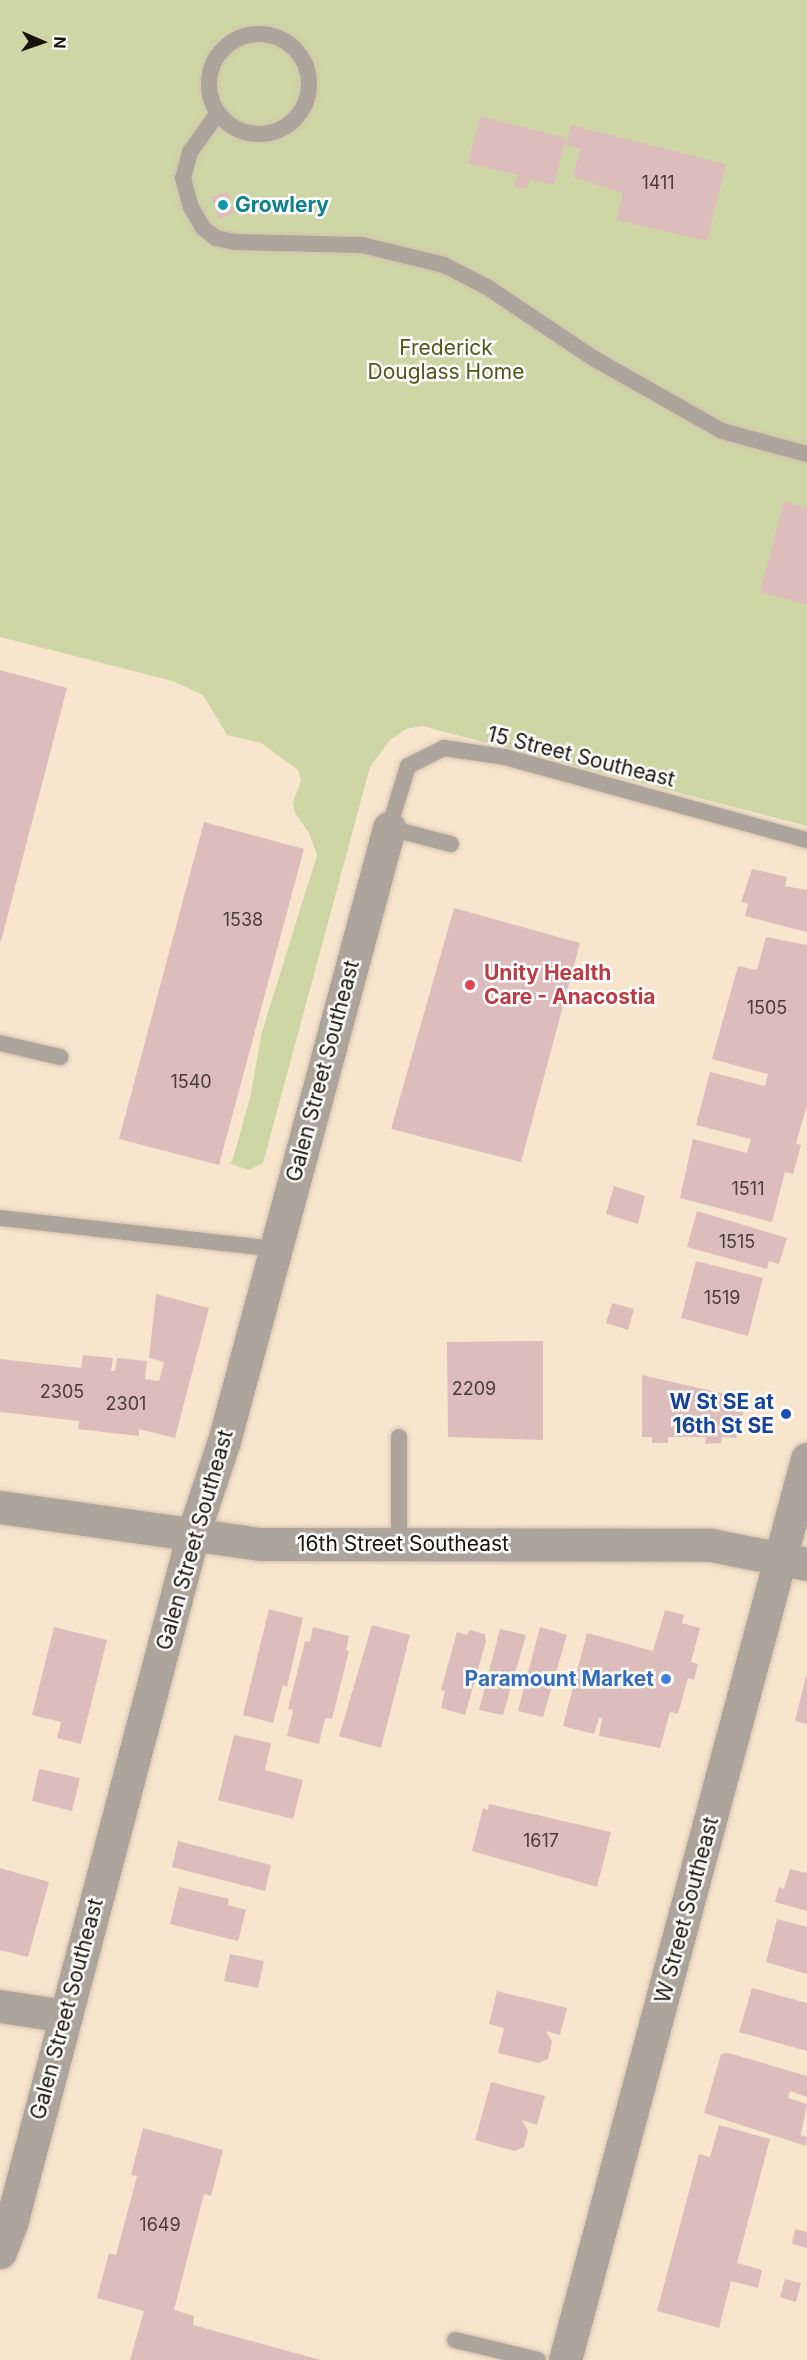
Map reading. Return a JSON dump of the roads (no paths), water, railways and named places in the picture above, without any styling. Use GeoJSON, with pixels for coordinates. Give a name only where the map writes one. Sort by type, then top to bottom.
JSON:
{"type":"FeatureCollection","features":[{"type":"Feature","properties":{"kind":"street","name":"Galen Street Southeast"},"geometry":{"type":"LineString","coordinates":[[0,2252],[12,2220],[193,1534],[224,1441],[389,828]]}},
{"type":"Feature","properties":{"kind":"street","name":"W Street Southeast"},"geometry":{"type":"LineString","coordinates":[[565,2360],[794,1560],[807,1459]]}},
{"type":"Feature","properties":{"kind":"street","name":"16th Street Southeast"},"geometry":{"type":"LineString","coordinates":[[0,1508],[261,1544],[711,1545],[794,1560]]}},
{"type":"Feature","properties":{"kind":"street"},"geometry":{"type":"LineString","coordinates":[[0,2006],[65,2016]]}},
{"type":"Feature","properties":{"kind":"lane"},"geometry":{"type":"LineString","coordinates":[[274,35],[285,39],[303,57],[310,83],[306,104],[294,121],[278,132],[242,132],[218,113],[209,91],[210,74],[227,45],[242,36],[274,35]]}},
{"type":"Feature","properties":{"kind":"lane"},"geometry":{"type":"LineString","coordinates":[[218,113],[190,152],[183,178],[190,207],[203,228],[216,238],[235,242],[362,245],[444,265],[487,288],[593,358],[712,425],[760,444],[807,454]]}},
{"type":"Feature","properties":{"kind":"lane","name":"15 Street Southeast"},"geometry":{"type":"LineString","coordinates":[[389,828],[408,766],[444,748],[505,757],[807,840]]}},
{"type":"Feature","properties":{"kind":"lane"},"geometry":{"type":"LineString","coordinates":[[389,828],[451,844]]}},
{"type":"Feature","properties":{"kind":"lane"},"geometry":{"type":"LineString","coordinates":[[0,1043],[60,1057]]}},
{"type":"Feature","properties":{"kind":"lane"},"geometry":{"type":"LineString","coordinates":[[0,1218],[276,1249]]}},
{"type":"Feature","properties":{"kind":"lane"},"geometry":{"type":"LineString","coordinates":[[399,1437],[399,1544]]}},
{"type":"Feature","properties":{"kind":"lane"},"geometry":{"type":"LineString","coordinates":[[455,2340],[538,2360]]}},
{"type":"Feature","properties":{"kind":"place","name":"Growlery"},"geometry":{"type":"Point","coordinates":[223,205]}},
{"type":"Feature","properties":{"kind":"place","name":"Unity Health Care - Anacostia"},"geometry":{"type":"Point","coordinates":[470,985]}},
{"type":"Feature","properties":{"kind":"place","name":"W St SE at 16th St SE"},"geometry":{"type":"Point","coordinates":[786,1414]}},
{"type":"Feature","properties":{"kind":"place","name":"Paramount Market"},"geometry":{"type":"Point","coordinates":[666,1679]}},
{"type":"Feature","properties":{"kind":"park label","name":"Frederick Douglass Home"},"geometry":{"type":"Point","coordinates":[446,360]}}]}
